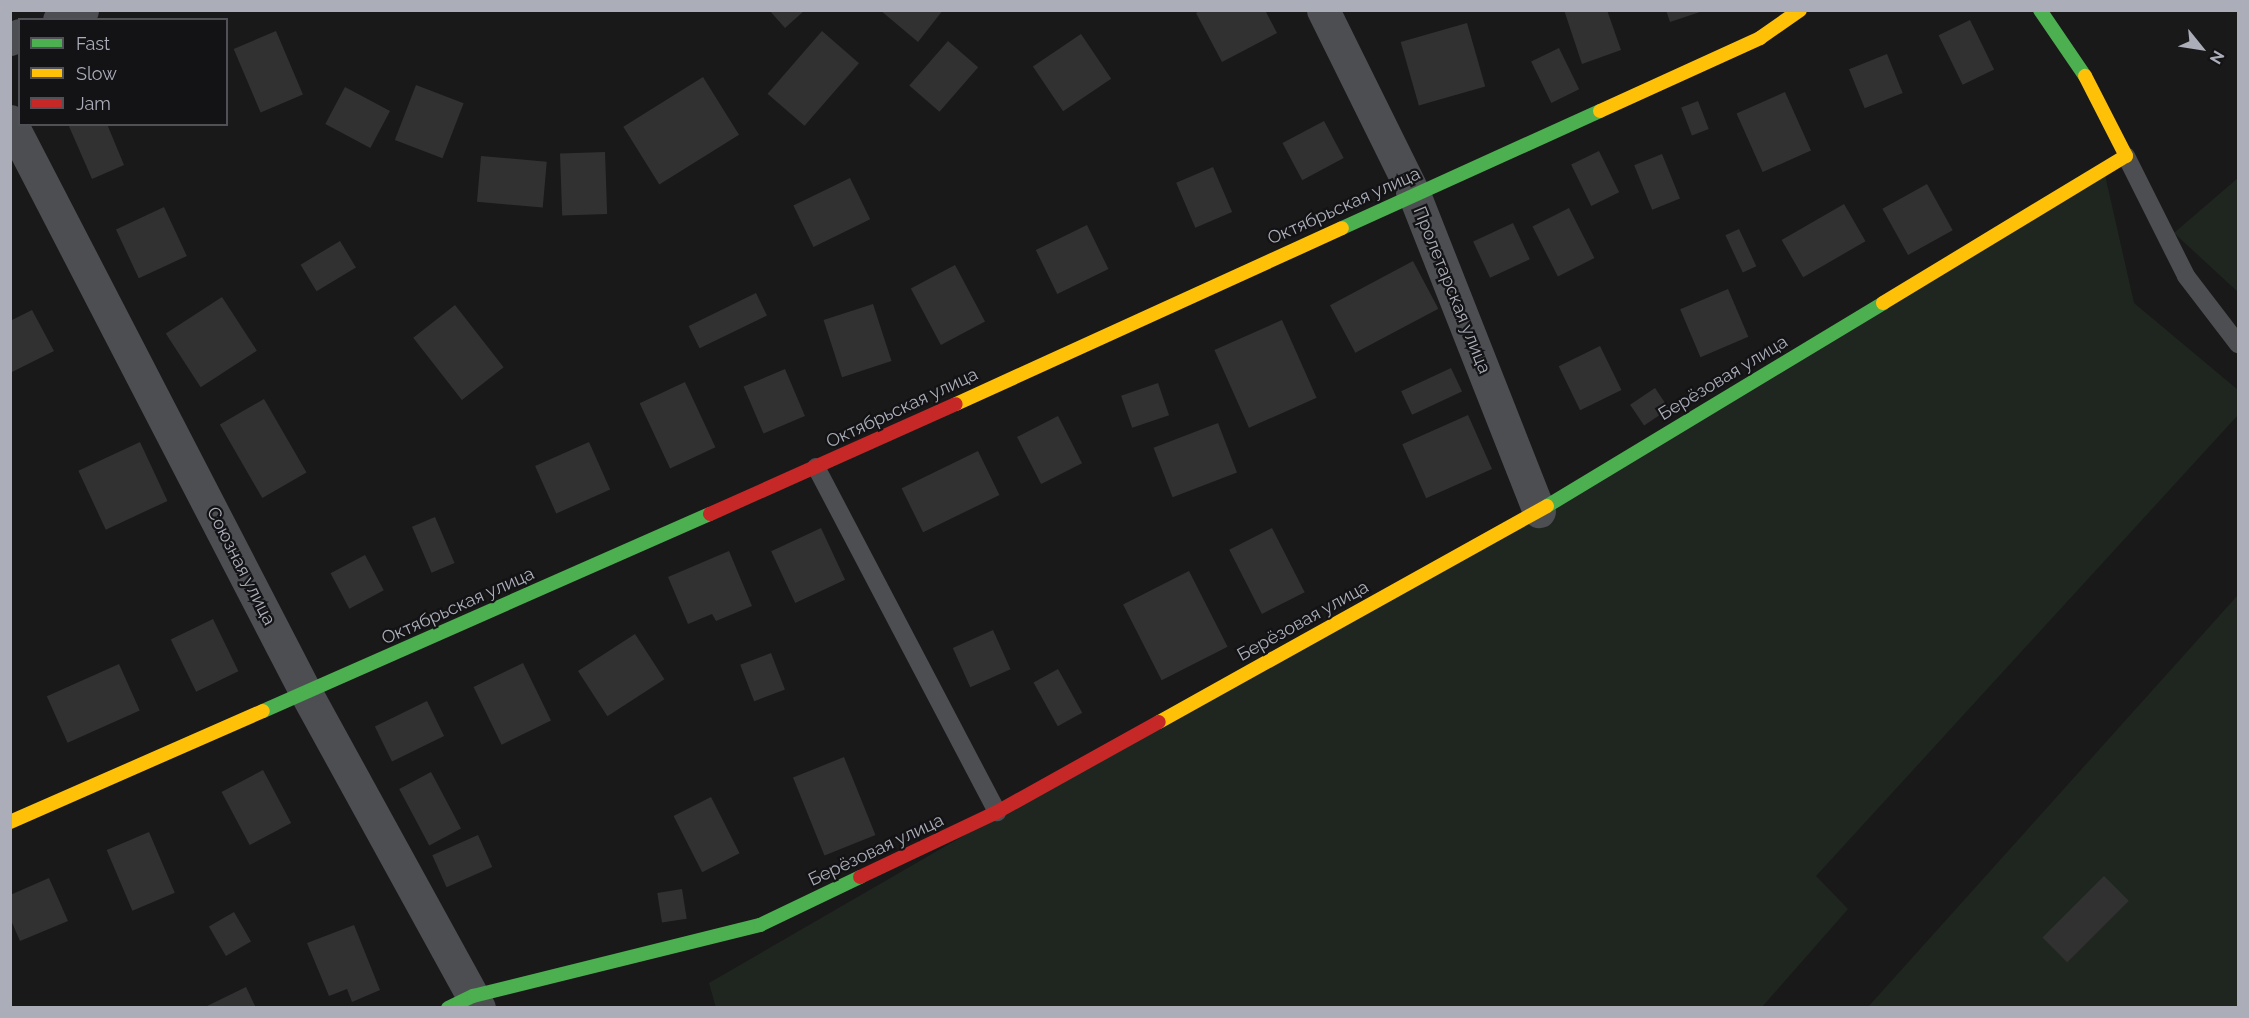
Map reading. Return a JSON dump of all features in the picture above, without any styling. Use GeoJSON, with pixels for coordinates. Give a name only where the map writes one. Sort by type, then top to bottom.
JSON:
{"type":"FeatureCollection","features":[{"type":"Feature","properties":{"kind":"street"},"geometry":{"type":"LineString","coordinates":[[64,18],[82,10]]}},
{"type":"Feature","properties":{"kind":"street","name":"Пролетарская улица"},"geometry":{"type":"LineString","coordinates":[[1323,10],[1414,194],[1539,511]]}},
{"type":"Feature","properties":{"kind":"street","name":"Октябрьская улица"},"geometry":{"type":"LineString","coordinates":[[10,822],[816,467],[1760,38],[1800,10]]}},
{"type":"Feature","properties":{"kind":"street"},"geometry":{"type":"LineString","coordinates":[[2040,10],[2074,56],[2126,156]]}},
{"type":"Feature","properties":{"kind":"street","name":"Союзная улица"},"geometry":{"type":"LineString","coordinates":[[10,121],[467,1004]]}},
{"type":"Feature","properties":{"kind":"street","name":"Берёзовая улица"},"geometry":{"type":"LineString","coordinates":[[467,1004],[760,925],[998,812],[1539,511],[2126,156]]}},
{"type":"Feature","properties":{"kind":"lane"},"geometry":{"type":"LineString","coordinates":[[2126,156],[2186,276],[2238,344]]}},
{"type":"Feature","properties":{"kind":"lane"},"geometry":{"type":"LineString","coordinates":[[816,467],[998,812]]}},
{"type":"Feature","properties":{"kind":"shaded area"},"geometry":{"type":"Polygon","coordinates":[[[2105,175],[2134,303],[2238,390],[2238,415],[1816,876],[1848,909],[1762,1007],[716,1008],[709,983],[2105,175]]]}},
{"type":"Feature","properties":{"kind":"shaded area"},"geometry":{"type":"Polygon","coordinates":[[[2238,178],[2238,292],[2174,233],[2238,178]]]}},
{"type":"Feature","properties":{"kind":"shaded area"},"geometry":{"type":"Polygon","coordinates":[[[2238,595],[2238,1007],[1868,1007],[2238,595]]]}},
{"type":"Feature","properties":{"kind":"building"},"geometry":{"type":"Polygon","coordinates":[[[769,10],[805,10],[785,28],[769,10]]]}},
{"type":"Feature","properties":{"kind":"building"},"geometry":{"type":"Polygon","coordinates":[[[880,10],[943,10],[918,42],[880,10]]]}},
{"type":"Feature","properties":{"kind":"building"},"geometry":{"type":"Polygon","coordinates":[[[1202,10],[1265,10],[1277,33],[1222,62],[1196,13],[1202,10]]]}},
{"type":"Feature","properties":{"kind":"building"},"geometry":{"type":"Polygon","coordinates":[[[1564,10],[1607,10],[1621,50],[1582,64],[1564,10]]]}},
{"type":"Feature","properties":{"kind":"building"},"geometry":{"type":"Polygon","coordinates":[[[1666,10],[1703,10],[1703,11],[1670,22],[1666,10]]]}},
{"type":"Feature","properties":{"kind":"building"},"geometry":{"type":"Polygon","coordinates":[[[1970,20],[1994,69],[1963,85],[1939,35],[1970,20]]]}},
{"type":"Feature","properties":{"kind":"building"},"geometry":{"type":"Polygon","coordinates":[[[1467,23],[1485,86],[1419,105],[1401,42],[1467,23]]]}},
{"type":"Feature","properties":{"kind":"building"},"geometry":{"type":"Polygon","coordinates":[[[276,31],[303,95],[261,112],[234,49],[276,31]]]}},
{"type":"Feature","properties":{"kind":"building"},"geometry":{"type":"Polygon","coordinates":[[[822,31],[859,63],[805,126],[768,94],[822,31]]]}},
{"type":"Feature","properties":{"kind":"building"},"geometry":{"type":"Polygon","coordinates":[[[1081,34],[1111,79],[1063,111],[1033,66],[1081,34]]]}},
{"type":"Feature","properties":{"kind":"building"},"geometry":{"type":"Polygon","coordinates":[[[948,41],[978,67],[939,112],[909,86],[948,41]]]}},
{"type":"Feature","properties":{"kind":"building"},"geometry":{"type":"Polygon","coordinates":[[[1559,48],[1579,89],[1551,103],[1531,62],[1559,48]]]}},
{"type":"Feature","properties":{"kind":"building"},"geometry":{"type":"Polygon","coordinates":[[[1887,54],[1903,93],[1865,108],[1849,69],[1887,54]]]}},
{"type":"Feature","properties":{"kind":"building"},"geometry":{"type":"Polygon","coordinates":[[[703,77],[739,135],[659,184],[623,127],[703,77]]]}},
{"type":"Feature","properties":{"kind":"building"},"geometry":{"type":"Polygon","coordinates":[[[416,85],[464,103],[442,158],[395,140],[416,85]]]}},
{"type":"Feature","properties":{"kind":"building"},"geometry":{"type":"Polygon","coordinates":[[[345,87],[390,111],[370,148],[325,124],[345,87]]]}},
{"type":"Feature","properties":{"kind":"building"},"geometry":{"type":"Polygon","coordinates":[[[1785,92],[1811,150],[1763,172],[1737,114],[1785,92]]]}},
{"type":"Feature","properties":{"kind":"building"},"geometry":{"type":"Polygon","coordinates":[[[1698,101],[1709,129],[1692,135],[1681,107],[1698,101]]]}},
{"type":"Feature","properties":{"kind":"building"},"geometry":{"type":"Polygon","coordinates":[[[1324,121],[1344,158],[1302,180],[1283,143],[1324,121]]]}},
{"type":"Feature","properties":{"kind":"building"},"geometry":{"type":"Polygon","coordinates":[[[69,126],[108,126],[124,165],[92,179],[69,126]]]}},
{"type":"Feature","properties":{"kind":"building"},"geometry":{"type":"Polygon","coordinates":[[[1599,151],[1619,192],[1591,206],[1571,165],[1599,151]]]}},
{"type":"Feature","properties":{"kind":"building"},"geometry":{"type":"Polygon","coordinates":[[[605,152],[607,214],[562,216],[560,154],[605,152]]]}},
{"type":"Feature","properties":{"kind":"building"},"geometry":{"type":"Polygon","coordinates":[[[1662,154],[1680,199],[1652,210],[1634,165],[1662,154]]]}},
{"type":"Feature","properties":{"kind":"building"},"geometry":{"type":"Polygon","coordinates":[[[481,156],[547,162],[543,208],[477,202],[481,156]]]}},
{"type":"Feature","properties":{"kind":"building"},"geometry":{"type":"Polygon","coordinates":[[[1213,167],[1232,212],[1195,228],[1176,183],[1213,167]]]}},
{"type":"Feature","properties":{"kind":"building"},"geometry":{"type":"Polygon","coordinates":[[[850,178],[870,219],[814,247],[793,206],[850,178]]]}},
{"type":"Feature","properties":{"kind":"building"},"geometry":{"type":"Polygon","coordinates":[[[1927,184],[1953,230],[1908,255],[1882,209],[1927,184]]]}},
{"type":"Feature","properties":{"kind":"building"},"geometry":{"type":"Polygon","coordinates":[[[1844,204],[1866,241],[1803,277],[1782,240],[1844,204]]]}},
{"type":"Feature","properties":{"kind":"building"},"geometry":{"type":"Polygon","coordinates":[[[164,207],[187,256],[139,278],[116,229],[164,207]]]}},
{"type":"Feature","properties":{"kind":"building"},"geometry":{"type":"Polygon","coordinates":[[[1569,208],[1594,258],[1558,277],[1532,227],[1569,208]]]}},
{"type":"Feature","properties":{"kind":"building"},"geometry":{"type":"Polygon","coordinates":[[[1513,223],[1530,259],[1490,278],[1473,242],[1513,223]]]}},
{"type":"Feature","properties":{"kind":"building"},"geometry":{"type":"Polygon","coordinates":[[[1087,225],[1108,269],[1057,294],[1036,250],[1087,225]]]}},
{"type":"Feature","properties":{"kind":"building"},"geometry":{"type":"Polygon","coordinates":[[[1739,229],[1756,266],[1743,272],[1725,235],[1739,229]]]}},
{"type":"Feature","properties":{"kind":"building"},"geometry":{"type":"Polygon","coordinates":[[[340,241],[356,268],[317,291],[301,265],[340,241]]]}},
{"type":"Feature","properties":{"kind":"building"},"geometry":{"type":"Polygon","coordinates":[[[1413,261],[1438,309],[1355,353],[1330,305],[1413,261]]]}},
{"type":"Feature","properties":{"kind":"building"},"geometry":{"type":"Polygon","coordinates":[[[955,265],[985,322],[941,345],[911,288],[955,265]]]}},
{"type":"Feature","properties":{"kind":"building"},"geometry":{"type":"Polygon","coordinates":[[[1728,289],[1748,337],[1700,357],[1680,309],[1728,289]]]}},
{"type":"Feature","properties":{"kind":"building"},"geometry":{"type":"Polygon","coordinates":[[[756,293],[767,315],[700,348],[689,326],[756,293]]]}},
{"type":"Feature","properties":{"kind":"building"},"geometry":{"type":"Polygon","coordinates":[[[222,297],[257,351],[201,387],[166,333],[222,297]]]}},
{"type":"Feature","properties":{"kind":"building"},"geometry":{"type":"Polygon","coordinates":[[[873,304],[892,361],[842,377],[824,320],[873,304]]]}},
{"type":"Feature","properties":{"kind":"building"},"geometry":{"type":"Polygon","coordinates":[[[455,305],[504,367],[462,400],[413,338],[455,305]]]}},
{"type":"Feature","properties":{"kind":"building"},"geometry":{"type":"Polygon","coordinates":[[[32,310],[54,351],[10,373],[10,321],[32,310]]]}},
{"type":"Feature","properties":{"kind":"building"},"geometry":{"type":"Polygon","coordinates":[[[1282,320],[1317,398],[1249,428],[1214,350],[1282,320]]]}},
{"type":"Feature","properties":{"kind":"building"},"geometry":{"type":"Polygon","coordinates":[[[1600,346],[1621,390],[1580,410],[1559,366],[1600,346]]]}},
{"type":"Feature","properties":{"kind":"building"},"geometry":{"type":"Polygon","coordinates":[[[1451,368],[1462,392],[1412,415],[1401,391],[1451,368]]]}},
{"type":"Feature","properties":{"kind":"building"},"geometry":{"type":"Polygon","coordinates":[[[785,369],[805,416],[764,434],[744,387],[785,369]]]}},
{"type":"Feature","properties":{"kind":"building"},"geometry":{"type":"Polygon","coordinates":[[[685,382],[715,447],[670,468],[640,403],[685,382]]]}},
{"type":"Feature","properties":{"kind":"building"},"geometry":{"type":"Polygon","coordinates":[[[1158,383],[1169,415],[1132,428],[1121,396],[1158,383]]]}},
{"type":"Feature","properties":{"kind":"building"},"geometry":{"type":"Polygon","coordinates":[[[1655,388],[1669,409],[1644,426],[1630,405],[1655,388]]]}},
{"type":"Feature","properties":{"kind":"building"},"geometry":{"type":"Polygon","coordinates":[[[264,399],[306,473],[262,498],[220,424],[264,399]]]}},
{"type":"Feature","properties":{"kind":"building"},"geometry":{"type":"Polygon","coordinates":[[[1468,415],[1492,469],[1426,498],[1402,444],[1468,415]]]}},
{"type":"Feature","properties":{"kind":"building"},"geometry":{"type":"Polygon","coordinates":[[[1058,416],[1082,463],[1041,484],[1017,437],[1058,416]]]}},
{"type":"Feature","properties":{"kind":"building"},"geometry":{"type":"Polygon","coordinates":[[[1218,423],[1237,472],[1173,497],[1154,448],[1218,423]]]}},
{"type":"Feature","properties":{"kind":"building"},"geometry":{"type":"Polygon","coordinates":[[[140,442],[167,501],[106,530],[78,471],[140,442]]]}},
{"type":"Feature","properties":{"kind":"building"},"geometry":{"type":"Polygon","coordinates":[[[589,442],[610,490],[556,514],[535,466],[589,442]]]}},
{"type":"Feature","properties":{"kind":"building"},"geometry":{"type":"Polygon","coordinates":[[[978,451],[999,495],[923,532],[902,488],[978,451]]]}},
{"type":"Feature","properties":{"kind":"building"},"geometry":{"type":"Polygon","coordinates":[[[435,517],[455,563],[432,573],[412,527],[435,517]]]}},
{"type":"Feature","properties":{"kind":"building"},"geometry":{"type":"Polygon","coordinates":[[[821,528],[845,580],[795,603],[771,551],[821,528]]]}},
{"type":"Feature","properties":{"kind":"building"},"geometry":{"type":"Polygon","coordinates":[[[1272,528],[1305,592],[1262,614],[1229,550],[1272,528]]]}},
{"type":"Feature","properties":{"kind":"building"},"geometry":{"type":"Polygon","coordinates":[[[729,551],[752,606],[716,621],[712,614],[688,624],[668,577],[729,551]]]}},
{"type":"Feature","properties":{"kind":"building"},"geometry":{"type":"Polygon","coordinates":[[[365,555],[384,590],[349,609],[331,573],[365,555]]]}},
{"type":"Feature","properties":{"kind":"building"},"geometry":{"type":"Polygon","coordinates":[[[1189,571],[1228,647],[1162,680],[1123,605],[1189,571]]]}},
{"type":"Feature","properties":{"kind":"building"},"geometry":{"type":"Polygon","coordinates":[[[213,619],[238,671],[196,692],[171,640],[213,619]]]}},
{"type":"Feature","properties":{"kind":"building"},"geometry":{"type":"Polygon","coordinates":[[[993,630],[1010,669],[970,687],[953,648],[993,630]]]}},
{"type":"Feature","properties":{"kind":"building"},"geometry":{"type":"Polygon","coordinates":[[[635,634],[664,679],[607,716],[578,671],[635,634]]]}},
{"type":"Feature","properties":{"kind":"building"},"geometry":{"type":"Polygon","coordinates":[[[771,653],[785,689],[754,701],[740,665],[771,653]]]}},
{"type":"Feature","properties":{"kind":"building"},"geometry":{"type":"Polygon","coordinates":[[[523,663],[551,721],[502,745],[474,687],[523,663]]]}},
{"type":"Feature","properties":{"kind":"building"},"geometry":{"type":"Polygon","coordinates":[[[119,664],[140,711],[68,743],[47,696],[119,664]]]}},
{"type":"Feature","properties":{"kind":"building"},"geometry":{"type":"Polygon","coordinates":[[[1058,669],[1082,713],[1058,726],[1034,683],[1058,669]]]}},
{"type":"Feature","properties":{"kind":"building"},"geometry":{"type":"Polygon","coordinates":[[[427,701],[444,736],[392,761],[375,726],[427,701]]]}},
{"type":"Feature","properties":{"kind":"building"},"geometry":{"type":"Polygon","coordinates":[[[844,757],[875,835],[824,855],[793,778],[844,757]]]}},
{"type":"Feature","properties":{"kind":"building"},"geometry":{"type":"Polygon","coordinates":[[[263,770],[291,823],[250,845],[222,792],[263,770]]]}},
{"type":"Feature","properties":{"kind":"building"},"geometry":{"type":"Polygon","coordinates":[[[431,772],[461,829],[429,845],[399,789],[431,772]]]}},
{"type":"Feature","properties":{"kind":"building"},"geometry":{"type":"Polygon","coordinates":[[[711,797],[740,853],[702,872],[674,816],[711,797]]]}},
{"type":"Feature","properties":{"kind":"building"},"geometry":{"type":"Polygon","coordinates":[[[149,832],[175,893],[132,911],[107,850],[149,832]]]}},
{"type":"Feature","properties":{"kind":"building"},"geometry":{"type":"Polygon","coordinates":[[[478,835],[492,867],[447,887],[432,855],[478,835]]]}},
{"type":"Feature","properties":{"kind":"building"},"geometry":{"type":"Polygon","coordinates":[[[2104,876],[2129,901],[2067,962],[2042,938],[2104,876]]]}},
{"type":"Feature","properties":{"kind":"building"},"geometry":{"type":"Polygon","coordinates":[[[49,878],[68,921],[20,941],[10,918],[10,895],[49,878]]]}},
{"type":"Feature","properties":{"kind":"building"},"geometry":{"type":"Polygon","coordinates":[[[682,889],[687,919],[662,923],[657,893],[682,889]]]}},
{"type":"Feature","properties":{"kind":"building"},"geometry":{"type":"Polygon","coordinates":[[[234,912],[251,941],[226,956],[209,926],[234,912]]]}},
{"type":"Feature","properties":{"kind":"building"},"geometry":{"type":"Polygon","coordinates":[[[354,925],[380,990],[352,1002],[347,989],[329,996],[307,943],[354,925]]]}},
{"type":"Feature","properties":{"kind":"building"},"geometry":{"type":"Polygon","coordinates":[[[246,987],[256,1008],[203,1008],[246,987]]]}},
{"type":"Feature","properties":{"kind":"traffic: fast"},"geometry":{"type":"LineString","coordinates":[[2040,10],[2085,76]]}},
{"type":"Feature","properties":{"kind":"traffic: fast"},"geometry":{"type":"LineString","coordinates":[[1342,228],[1600,111]]}},
{"type":"Feature","properties":{"kind":"traffic: fast"},"geometry":{"type":"LineString","coordinates":[[1547,506],[1883,303]]}},
{"type":"Feature","properties":{"kind":"traffic: fast"},"geometry":{"type":"LineString","coordinates":[[263,711],[710,514]]}},
{"type":"Feature","properties":{"kind":"traffic: fast"},"geometry":{"type":"LineString","coordinates":[[448,1008],[473,996],[760,925],[860,877]]}},
{"type":"Feature","properties":{"kind":"traffic: slow"},"geometry":{"type":"LineString","coordinates":[[1600,111],[1760,38],[1800,10]]}},
{"type":"Feature","properties":{"kind":"traffic: slow"},"geometry":{"type":"LineString","coordinates":[[1883,303],[2126,156],[2085,76]]}},
{"type":"Feature","properties":{"kind":"traffic: slow"},"geometry":{"type":"LineString","coordinates":[[956,404],[1342,228]]}},
{"type":"Feature","properties":{"kind":"traffic: slow"},"geometry":{"type":"LineString","coordinates":[[1159,722],[1547,506]]}},
{"type":"Feature","properties":{"kind":"traffic: slow"},"geometry":{"type":"LineString","coordinates":[[10,822],[263,711]]}},
{"type":"Feature","properties":{"kind":"traffic: jam"},"geometry":{"type":"LineString","coordinates":[[710,514],[956,404]]}},
{"type":"Feature","properties":{"kind":"traffic: jam"},"geometry":{"type":"LineString","coordinates":[[860,877],[997,812],[1159,722]]}}]}
